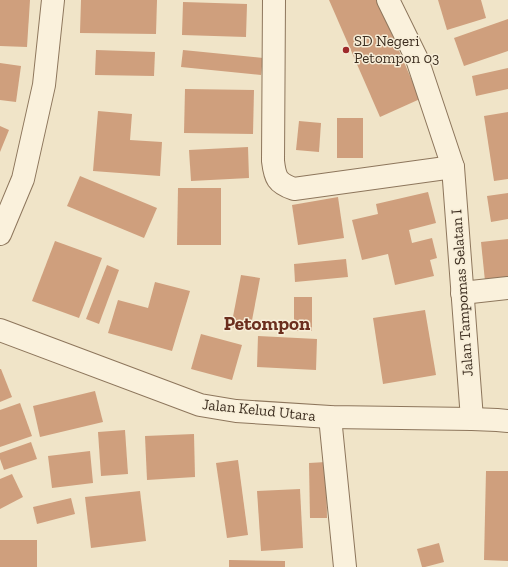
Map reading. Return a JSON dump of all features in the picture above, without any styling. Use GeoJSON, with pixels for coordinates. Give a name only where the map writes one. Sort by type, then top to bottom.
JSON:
{"type":"FeatureCollection","features":[{"type":"Feature","properties":{"kind":"street"},"geometry":{"type":"LineString","coordinates":[[0,234],[23,179],[44,85],[53,0]]}},
{"type":"Feature","properties":{"kind":"street"},"geometry":{"type":"LineString","coordinates":[[274,0],[273,161],[274,173],[278,181],[285,186],[294,189],[453,168]]}},
{"type":"Feature","properties":{"kind":"street","name":"Jalan Tampomas Selatan I"},"geometry":{"type":"LineString","coordinates":[[388,0],[417,59],[453,168],[472,419]]}},
{"type":"Feature","properties":{"kind":"street"},"geometry":{"type":"LineString","coordinates":[[462,293],[508,288]]}},
{"type":"Feature","properties":{"kind":"street","name":"Jalan Kelud Utara"},"geometry":{"type":"LineString","coordinates":[[0,330],[200,405],[236,411],[330,417],[508,421]]}},
{"type":"Feature","properties":{"kind":"street"},"geometry":{"type":"LineString","coordinates":[[330,417],[345,567]]}},
{"type":"Feature","properties":{"kind":"building"},"geometry":{"type":"Polygon","coordinates":[[[0,0],[30,0],[27,47],[0,46],[0,0]]]}},
{"type":"Feature","properties":{"kind":"building"},"geometry":{"type":"Polygon","coordinates":[[[81,0],[157,0],[156,34],[80,33],[81,0]]]}},
{"type":"Feature","properties":{"kind":"building"},"geometry":{"type":"Polygon","coordinates":[[[329,0],[377,0],[420,99],[380,117],[329,0]]]}},
{"type":"Feature","properties":{"kind":"building"},"geometry":{"type":"Polygon","coordinates":[[[438,0],[481,0],[486,18],[447,30],[438,0]]]}},
{"type":"Feature","properties":{"kind":"building"},"geometry":{"type":"Polygon","coordinates":[[[183,2],[247,4],[246,37],[182,35],[183,2]]]}},
{"type":"Feature","properties":{"kind":"building"},"geometry":{"type":"Polygon","coordinates":[[[508,19],[508,51],[464,66],[454,38],[508,19]]]}},
{"type":"Feature","properties":{"kind":"building"},"geometry":{"type":"Polygon","coordinates":[[[96,50],[155,52],[154,76],[95,75],[96,50]]]}},
{"type":"Feature","properties":{"kind":"building"},"geometry":{"type":"Polygon","coordinates":[[[183,50],[263,58],[261,75],[181,67],[183,50]]]}},
{"type":"Feature","properties":{"kind":"building"},"geometry":{"type":"Polygon","coordinates":[[[0,63],[21,66],[16,102],[0,100],[0,63]]]}},
{"type":"Feature","properties":{"kind":"building"},"geometry":{"type":"Polygon","coordinates":[[[508,68],[508,89],[476,96],[472,76],[508,68]]]}},
{"type":"Feature","properties":{"kind":"building"},"geometry":{"type":"Polygon","coordinates":[[[185,89],[254,90],[253,134],[184,133],[185,89]]]}},
{"type":"Feature","properties":{"kind":"building"},"geometry":{"type":"Polygon","coordinates":[[[98,111],[132,114],[130,140],[162,142],[160,176],[93,171],[98,111]]]}},
{"type":"Feature","properties":{"kind":"building"},"geometry":{"type":"Polygon","coordinates":[[[508,112],[508,179],[494,181],[484,116],[508,112]]]}},
{"type":"Feature","properties":{"kind":"building"},"geometry":{"type":"Polygon","coordinates":[[[337,118],[363,118],[363,158],[337,158],[337,118]]]}},
{"type":"Feature","properties":{"kind":"building"},"geometry":{"type":"Polygon","coordinates":[[[299,121],[321,123],[319,152],[296,150],[299,121]]]}},
{"type":"Feature","properties":{"kind":"building"},"geometry":{"type":"Polygon","coordinates":[[[0,126],[9,130],[0,152],[0,126]]]}},
{"type":"Feature","properties":{"kind":"building"},"geometry":{"type":"Polygon","coordinates":[[[248,147],[249,178],[191,181],[189,150],[248,147]]]}},
{"type":"Feature","properties":{"kind":"building"},"geometry":{"type":"Polygon","coordinates":[[[80,176],[157,208],[144,238],[67,206],[80,176]]]}},
{"type":"Feature","properties":{"kind":"building"},"geometry":{"type":"Polygon","coordinates":[[[178,188],[221,188],[221,245],[177,245],[178,188]]]}},
{"type":"Feature","properties":{"kind":"building"},"geometry":{"type":"Polygon","coordinates":[[[428,192],[436,223],[409,230],[412,243],[432,238],[437,258],[430,260],[434,276],[395,285],[388,254],[362,260],[352,220],[378,214],[376,204],[428,192]]]}},
{"type":"Feature","properties":{"kind":"building"},"geometry":{"type":"Polygon","coordinates":[[[508,193],[508,219],[491,222],[487,196],[508,193]]]}},
{"type":"Feature","properties":{"kind":"building"},"geometry":{"type":"Polygon","coordinates":[[[338,197],[344,238],[298,245],[292,205],[338,197]]]}},
{"type":"Feature","properties":{"kind":"building"},"geometry":{"type":"Polygon","coordinates":[[[508,239],[508,278],[485,281],[481,242],[508,239]]]}},
{"type":"Feature","properties":{"kind":"building"},"geometry":{"type":"Polygon","coordinates":[[[55,241],[102,258],[79,318],[32,301],[55,241]]]}},
{"type":"Feature","properties":{"kind":"building"},"geometry":{"type":"Polygon","coordinates":[[[346,259],[348,277],[295,282],[294,264],[346,259]]]}},
{"type":"Feature","properties":{"kind":"building"},"geometry":{"type":"Polygon","coordinates":[[[107,265],[119,270],[99,324],[86,319],[107,265]]]}},
{"type":"Feature","properties":{"kind":"building"},"geometry":{"type":"Polygon","coordinates":[[[241,275],[260,278],[250,331],[231,327],[241,275]]]}},
{"type":"Feature","properties":{"kind":"building"},"geometry":{"type":"Polygon","coordinates":[[[155,282],[190,291],[172,351],[108,333],[118,300],[148,308],[155,282]]]}},
{"type":"Feature","properties":{"kind":"building"},"geometry":{"type":"Polygon","coordinates":[[[294,297],[312,297],[312,331],[294,331],[294,297]]]}},
{"type":"Feature","properties":{"kind":"building"},"geometry":{"type":"Polygon","coordinates":[[[425,310],[436,375],[383,384],[373,318],[425,310]]]}},
{"type":"Feature","properties":{"kind":"building"},"geometry":{"type":"Polygon","coordinates":[[[201,334],[242,345],[232,380],[191,369],[201,334]]]}},
{"type":"Feature","properties":{"kind":"building"},"geometry":{"type":"Polygon","coordinates":[[[258,336],[317,339],[316,370],[257,367],[258,336]]]}},
{"type":"Feature","properties":{"kind":"building"},"geometry":{"type":"Polygon","coordinates":[[[0,369],[12,397],[0,402],[0,369]]]}},
{"type":"Feature","properties":{"kind":"building"},"geometry":{"type":"Polygon","coordinates":[[[95,391],[103,422],[40,437],[33,406],[95,391]]]}},
{"type":"Feature","properties":{"kind":"building"},"geometry":{"type":"Polygon","coordinates":[[[20,403],[32,436],[0,447],[0,410],[20,403]]]}},
{"type":"Feature","properties":{"kind":"building"},"geometry":{"type":"Polygon","coordinates":[[[125,430],[128,474],[101,476],[98,432],[125,430]]]}},
{"type":"Feature","properties":{"kind":"building"},"geometry":{"type":"Polygon","coordinates":[[[194,434],[195,477],[147,480],[145,436],[194,434]]]}},
{"type":"Feature","properties":{"kind":"building"},"geometry":{"type":"Polygon","coordinates":[[[31,442],[37,459],[4,470],[0,459],[0,453],[31,442]]]}},
{"type":"Feature","properties":{"kind":"building"},"geometry":{"type":"Polygon","coordinates":[[[90,451],[93,483],[52,488],[48,456],[90,451]]]}},
{"type":"Feature","properties":{"kind":"building"},"geometry":{"type":"Polygon","coordinates":[[[238,460],[248,535],[227,538],[216,463],[238,460]]]}},
{"type":"Feature","properties":{"kind":"building"},"geometry":{"type":"Polygon","coordinates":[[[326,462],[327,518],[310,518],[309,463],[326,462]]]}},
{"type":"Feature","properties":{"kind":"building"},"geometry":{"type":"Polygon","coordinates":[[[486,471],[508,471],[508,561],[484,560],[486,471]]]}},
{"type":"Feature","properties":{"kind":"building"},"geometry":{"type":"Polygon","coordinates":[[[12,474],[23,497],[0,509],[0,479],[12,474]]]}},
{"type":"Feature","properties":{"kind":"building"},"geometry":{"type":"Polygon","coordinates":[[[300,489],[303,548],[261,551],[257,491],[300,489]]]}},
{"type":"Feature","properties":{"kind":"building"},"geometry":{"type":"Polygon","coordinates":[[[140,491],[146,541],[91,548],[85,497],[140,491]]]}},
{"type":"Feature","properties":{"kind":"building"},"geometry":{"type":"Polygon","coordinates":[[[71,498],[75,514],[37,524],[33,507],[71,498]]]}},
{"type":"Feature","properties":{"kind":"building"},"geometry":{"type":"Polygon","coordinates":[[[0,540],[37,540],[37,567],[0,567],[0,540]]]}},
{"type":"Feature","properties":{"kind":"building"},"geometry":{"type":"Polygon","coordinates":[[[439,543],[444,562],[422,567],[417,549],[439,543]]]}},
{"type":"Feature","properties":{"kind":"building"},"geometry":{"type":"Polygon","coordinates":[[[229,560],[285,561],[285,567],[229,567],[229,560]]]}},
{"type":"Feature","properties":{"kind":"place","name":"SD Negeri Petompon 03"},"geometry":{"type":"Point","coordinates":[346,50]}},
{"type":"Feature","properties":{"kind":"district","name":"Petompon"},"geometry":{"type":"Point","coordinates":[267,323]}}]}
